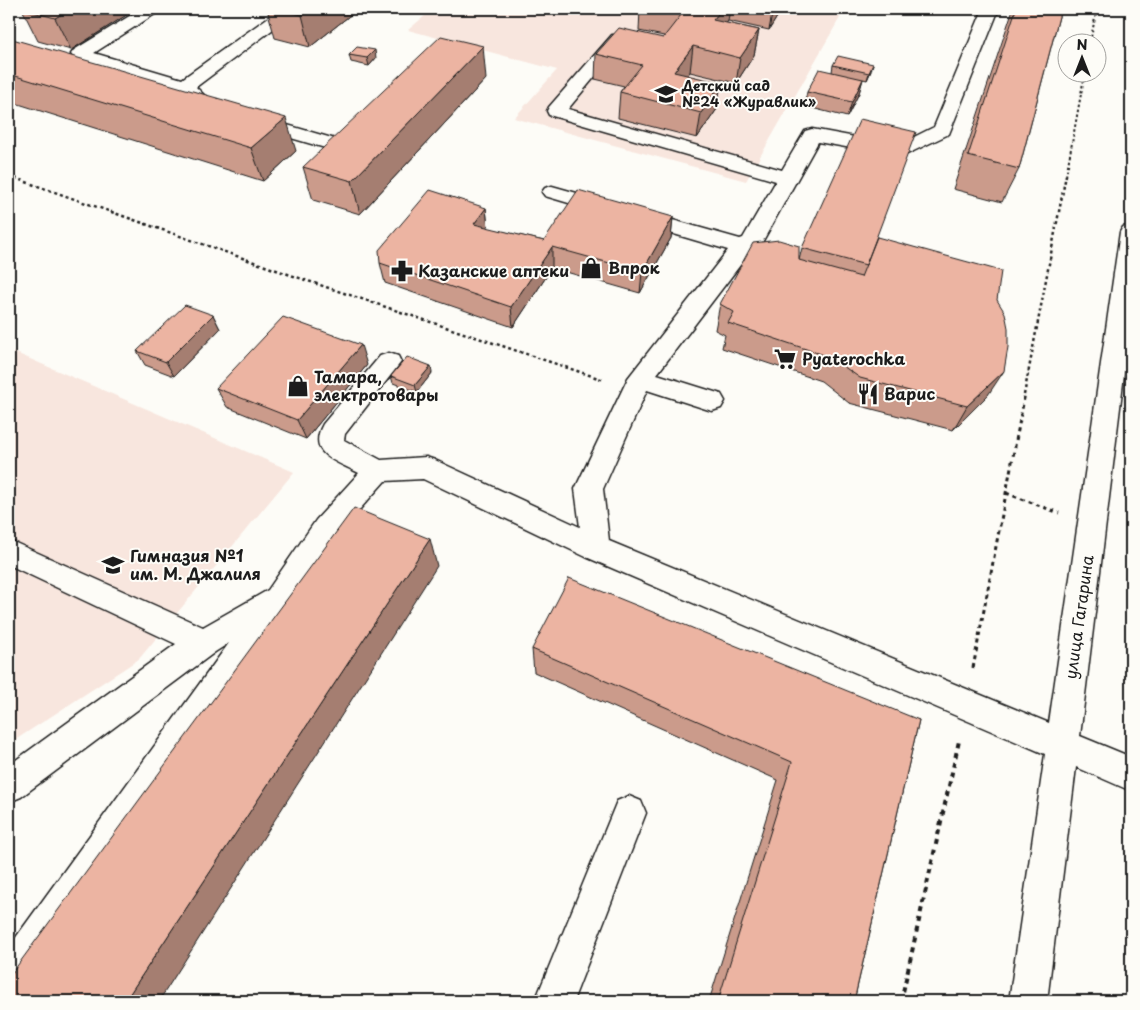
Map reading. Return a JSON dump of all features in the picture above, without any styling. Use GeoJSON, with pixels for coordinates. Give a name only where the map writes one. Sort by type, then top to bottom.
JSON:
{"type":"FeatureCollection","features":[{"type":"Feature","properties":{"kind":"street"},"geometry":{"type":"LineString","coordinates":[[152,9],[80,54],[185,86],[205,106],[346,148],[374,123]]}},
{"type":"Feature","properties":{"kind":"street"},"geometry":{"type":"LineString","coordinates":[[185,86],[290,9]]}},
{"type":"Feature","properties":{"kind":"street"},"geometry":{"type":"LineString","coordinates":[[596,548],[589,489],[638,384],[742,247],[751,243],[812,135],[900,151],[942,130],[990,9]]}},
{"type":"Feature","properties":{"kind":"street"},"geometry":{"type":"LineString","coordinates":[[618,39],[556,111],[788,178]]}},
{"type":"Feature","properties":{"kind":"street"},"geometry":{"type":"LineString","coordinates":[[552,192],[742,247]]}},
{"type":"Feature","properties":{"kind":"street","name":"улица Гагарина"},"geometry":{"type":"LineString","coordinates":[[1028,1001],[1130,245]]}},
{"type":"Feature","properties":{"kind":"street"},"geometry":{"type":"LineString","coordinates":[[389,362],[332,431],[330,445],[378,471],[426,468],[596,548],[1131,774]]}},
{"type":"Feature","properties":{"kind":"street"},"geometry":{"type":"LineString","coordinates":[[638,384],[712,401]]}},
{"type":"Feature","properties":{"kind":"street"},"geometry":{"type":"LineString","coordinates":[[9,979],[282,596],[326,528],[378,471]]}},
{"type":"Feature","properties":{"kind":"street"},"geometry":{"type":"LineString","coordinates":[[9,552],[204,642]]}},
{"type":"Feature","properties":{"kind":"street"},"geometry":{"type":"LineString","coordinates":[[9,785],[204,642],[282,596]]}},
{"type":"Feature","properties":{"kind":"street"},"geometry":{"type":"LineString","coordinates":[[554,1001],[629,813]]}},
{"type":"Feature","properties":{"kind":"path"},"geometry":{"type":"LineString","coordinates":[[1092,32],[1097,9]]}},
{"type":"Feature","properties":{"kind":"path"},"geometry":{"type":"LineString","coordinates":[[901,1001],[966,705],[1083,82]]}},
{"type":"Feature","properties":{"kind":"path"},"geometry":{"type":"LineString","coordinates":[[9,176],[314,283],[638,384]]}},
{"type":"Feature","properties":{"kind":"shaded area","name":"Детский сад №24 «Журавлик»"},"geometry":{"type":"Polygon","coordinates":[[[433,9],[845,9],[746,181],[514,118],[557,70],[408,30],[433,9]]]}},
{"type":"Feature","properties":{"kind":"shaded area","name":"Гимназия №1 им. М. Джалиля"},"geometry":{"type":"Polygon","coordinates":[[[9,350],[294,472],[139,659],[9,744],[9,350]]]}},
{"type":"Feature","properties":{"kind":"building"},"geometry":{"type":"Polygon","coordinates":[[[22,9],[71,9],[55,18],[22,9]]]}},
{"type":"Feature","properties":{"kind":"building"},"geometry":{"type":"Polygon","coordinates":[[[278,9],[310,9],[302,15],[278,9]]]}},
{"type":"Feature","properties":{"kind":"building"},"geometry":{"type":"Polygon","coordinates":[[[654,9],[722,9],[713,20],[759,30],[740,58],[693,46],[674,72],[721,83],[701,113],[620,92],[642,65],[596,54],[619,28],[663,38],[681,15],[654,9]]]}},
{"type":"Feature","properties":{"kind":"building"},"geometry":{"type":"Polygon","coordinates":[[[1016,9],[1061,9],[1019,169],[968,156],[1016,9]]]}},
{"type":"Feature","properties":{"kind":"building"},"geometry":{"type":"Polygon","coordinates":[[[441,36],[483,46],[352,181],[303,167],[441,36]]]}},
{"type":"Feature","properties":{"kind":"building"},"geometry":{"type":"Polygon","coordinates":[[[9,38],[286,118],[251,148],[9,74],[9,38]]]}},
{"type":"Feature","properties":{"kind":"building"},"geometry":{"type":"Polygon","coordinates":[[[357,47],[375,50],[367,58],[349,55],[357,47]]]}},
{"type":"Feature","properties":{"kind":"building"},"geometry":{"type":"Polygon","coordinates":[[[838,56],[873,64],[869,73],[833,65],[838,56]]]}},
{"type":"Feature","properties":{"kind":"building"},"geometry":{"type":"Polygon","coordinates":[[[819,69],[863,79],[852,102],[807,92],[819,69]]]}},
{"type":"Feature","properties":{"kind":"building"},"geometry":{"type":"Polygon","coordinates":[[[860,119],[916,132],[866,265],[802,248],[860,119]]]}},
{"type":"Feature","properties":{"kind":"building"},"geometry":{"type":"Polygon","coordinates":[[[430,190],[486,208],[474,224],[544,241],[578,190],[673,217],[642,272],[552,247],[511,307],[380,263],[379,250],[430,190]]]}},
{"type":"Feature","properties":{"kind":"building"},"geometry":{"type":"Polygon","coordinates":[[[877,237],[1001,271],[997,300],[1005,313],[1008,328],[1008,347],[1004,371],[967,406],[860,378],[830,357],[728,323],[734,312],[720,304],[753,243],[779,240],[799,246],[799,260],[861,277],[877,237]]]}},
{"type":"Feature","properties":{"kind":"building"},"geometry":{"type":"Polygon","coordinates":[[[185,305],[213,315],[166,362],[137,351],[185,305]]]}},
{"type":"Feature","properties":{"kind":"building","name":"Тамара, электротовары"},"geometry":{"type":"Polygon","coordinates":[[[283,317],[361,345],[297,420],[216,388],[283,317]]]}},
{"type":"Feature","properties":{"kind":"building"},"geometry":{"type":"Polygon","coordinates":[[[407,357],[431,366],[415,385],[391,376],[407,357]]]}},
{"type":"Feature","properties":{"kind":"building"},"geometry":{"type":"Polygon","coordinates":[[[354,508],[430,539],[125,1001],[9,1001],[9,977],[354,508]]]}},
{"type":"Feature","properties":{"kind":"building"},"geometry":{"type":"Polygon","coordinates":[[[569,578],[919,720],[854,1001],[718,1001],[792,762],[532,649],[569,578]]]}},
{"type":"Feature","properties":{"kind":"place","name":"Детский сад №24 «Журавлик»"},"geometry":{"type":"Point","coordinates":[666,94]}},
{"type":"Feature","properties":{"kind":"place","name":"Впрок"},"geometry":{"type":"Point","coordinates":[591,268]}},
{"type":"Feature","properties":{"kind":"place","name":"Казанские аптеки"},"geometry":{"type":"Point","coordinates":[402,271]}},
{"type":"Feature","properties":{"kind":"place","name":"Pyaterochka"},"geometry":{"type":"Point","coordinates":[785,359]}},
{"type":"Feature","properties":{"kind":"place","name":"Тамара, электротовары"},"geometry":{"type":"Point","coordinates":[298,386]}},
{"type":"Feature","properties":{"kind":"place","name":"Варис"},"geometry":{"type":"Point","coordinates":[868,394]}},
{"type":"Feature","properties":{"kind":"place","name":"Гимназия №1 им. М. Джалиля"},"geometry":{"type":"Point","coordinates":[113,565]}}]}
